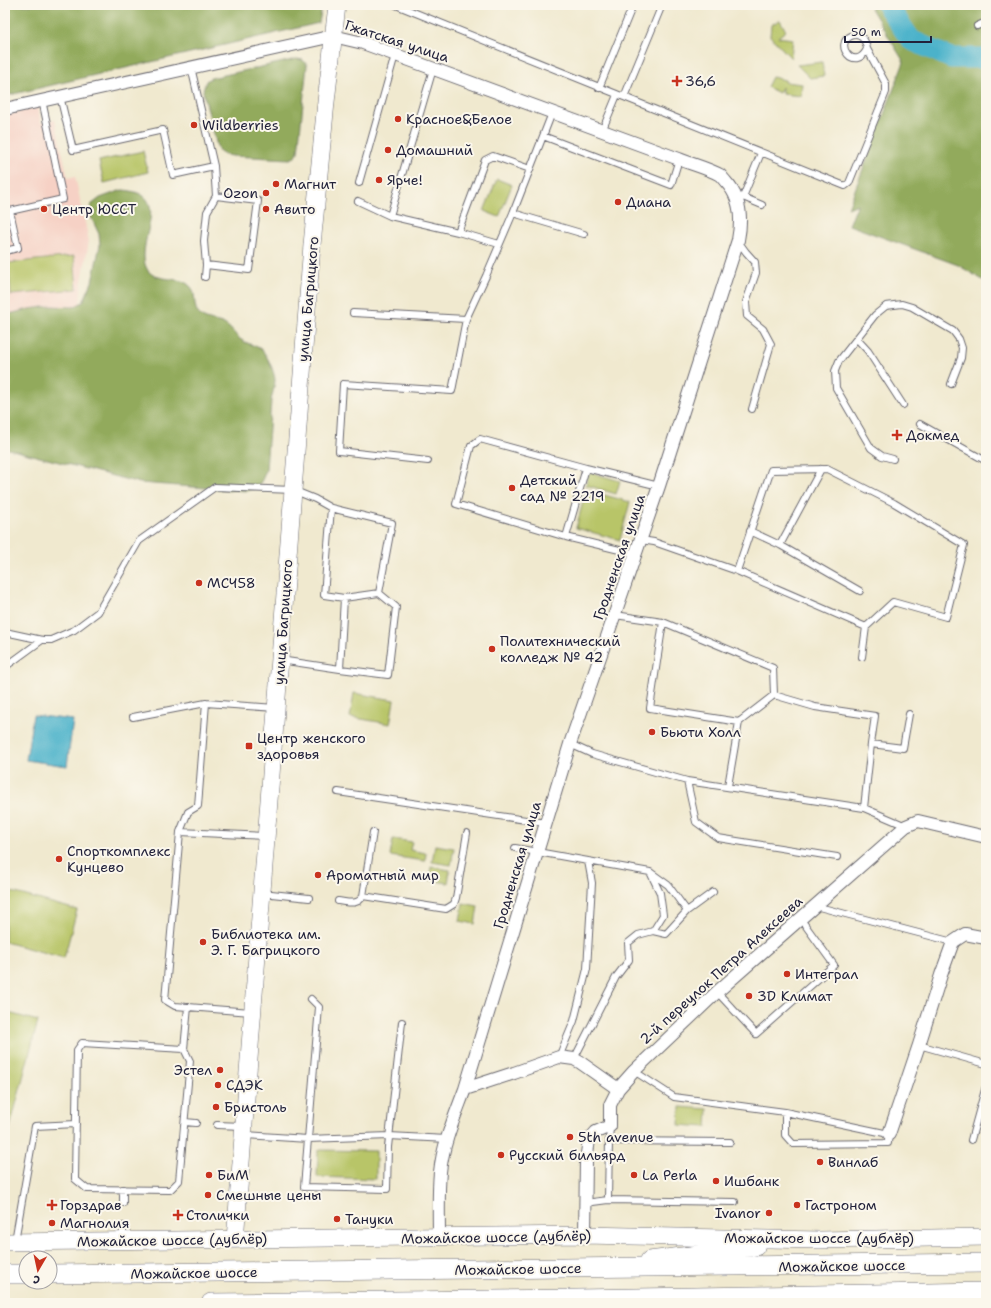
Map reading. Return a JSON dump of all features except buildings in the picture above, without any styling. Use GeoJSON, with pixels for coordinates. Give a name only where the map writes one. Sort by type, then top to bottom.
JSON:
{"type":"FeatureCollection","features":[{"type":"Feature","properties":{"kind":"main road","name":"улица Багрицкого"},"geometry":{"type":"LineString","coordinates":[[235,1240],[312,244],[337,5]]}},
{"type":"Feature","properties":{"kind":"main road","name":"Можайское шоссе (дублёр)"},"geometry":{"type":"LineString","coordinates":[[10,1242],[585,1235],[820,1240],[986,1237]]}},
{"type":"Feature","properties":{"kind":"main road"},"geometry":{"type":"LineString","coordinates":[[579,1268],[820,1240]]}},
{"type":"Feature","properties":{"kind":"main road","name":"Можайское шоссе"},"geometry":{"type":"LineString","coordinates":[[58,1274],[986,1264]]}},
{"type":"Feature","properties":{"kind":"main road"},"geometry":{"type":"LineString","coordinates":[[5,1274],[18,1274]]}},
{"type":"Feature","properties":{"kind":"main road","name":"Можайское шоссе"},"geometry":{"type":"LineString","coordinates":[[211,1303],[461,1302],[986,1292]]}},
{"type":"Feature","properties":{"kind":"main road"},"geometry":{"type":"LineString","coordinates":[[576,1299],[623,1303]]}},
{"type":"Feature","properties":{"kind":"street","name":"Гжатская улица"},"geometry":{"type":"LineString","coordinates":[[5,109],[333,36],[363,43],[679,159],[720,176],[730,186],[738,198]]}},
{"type":"Feature","properties":{"kind":"street","name":"Гродненская улица"},"geometry":{"type":"LineString","coordinates":[[439,1237],[440,1172],[447,1139],[465,1089],[570,744],[659,486],[738,240],[741,218],[738,198]]}},
{"type":"Feature","properties":{"kind":"street"},"geometry":{"type":"LineString","coordinates":[[906,826],[918,821],[986,837]]}},
{"type":"Feature","properties":{"kind":"street","name":"2-й переулок Петра Алексеева"},"geometry":{"type":"LineString","coordinates":[[610,1126],[610,1105],[618,1089],[634,1071],[717,992],[906,826]]}},
{"type":"Feature","properties":{"kind":"street"},"geometry":{"type":"LineString","coordinates":[[889,1134],[953,942],[965,934],[986,938]]}},
{"type":"Feature","properties":{"kind":"street"},"geometry":{"type":"LineString","coordinates":[[465,1089],[559,1057],[574,1059],[618,1089]]}},
{"type":"Feature","properties":{"kind":"street"},"geometry":{"type":"LineString","coordinates":[[585,1235],[586,1160],[589,1140],[596,1132],[610,1126]]}},
{"type":"Feature","properties":{"kind":"lane"},"geometry":{"type":"LineString","coordinates":[[396,5],[842,186],[848,185],[886,92],[886,84],[867,49]]}},
{"type":"Feature","properties":{"kind":"lane"},"geometry":{"type":"LineString","coordinates":[[600,88],[633,5]]}},
{"type":"Feature","properties":{"kind":"lane"},"geometry":{"type":"LineString","coordinates":[[624,97],[662,5]]}},
{"type":"Feature","properties":{"kind":"lane"},"geometry":{"type":"LineString","coordinates":[[976,26],[986,22]]}},
{"type":"Feature","properties":{"kind":"lane"},"geometry":{"type":"LineString","coordinates":[[359,183],[395,55]]}},
{"type":"Feature","properties":{"kind":"lane"},"geometry":{"type":"LineString","coordinates":[[191,67],[214,166],[216,196],[207,212],[204,241],[206,265],[205,277]]}},
{"type":"Feature","properties":{"kind":"lane"},"geometry":{"type":"LineString","coordinates":[[390,216],[433,69]]}},
{"type":"Feature","properties":{"kind":"lane"},"geometry":{"type":"LineString","coordinates":[[602,131],[617,95]]}},
{"type":"Feature","properties":{"kind":"lane"},"geometry":{"type":"LineString","coordinates":[[60,96],[73,150],[163,130],[173,175],[214,166]]}},
{"type":"Feature","properties":{"kind":"lane"},"geometry":{"type":"LineString","coordinates":[[5,251],[18,248],[10,211],[63,199],[42,100]]}},
{"type":"Feature","properties":{"kind":"lane"},"geometry":{"type":"LineString","coordinates":[[428,461],[339,451],[343,384],[452,391],[466,319],[512,213],[552,113]]}},
{"type":"Feature","properties":{"kind":"lane"},"geometry":{"type":"LineString","coordinates":[[543,136],[671,186],[679,159]]}},
{"type":"Feature","properties":{"kind":"lane"},"geometry":{"type":"LineString","coordinates":[[761,153],[738,198],[762,205]]}},
{"type":"Feature","properties":{"kind":"lane"},"geometry":{"type":"LineString","coordinates":[[458,232],[486,160],[493,156],[530,169]]}},
{"type":"Feature","properties":{"kind":"lane"},"geometry":{"type":"LineString","coordinates":[[206,265],[249,270],[258,201],[216,196]]}},
{"type":"Feature","properties":{"kind":"lane"},"geometry":{"type":"LineString","coordinates":[[358,201],[390,216],[458,232],[499,244]]}},
{"type":"Feature","properties":{"kind":"lane"},"geometry":{"type":"LineString","coordinates":[[512,213],[584,234]]}},
{"type":"Feature","properties":{"kind":"lane"},"geometry":{"type":"LineString","coordinates":[[738,240],[755,262],[756,273],[746,302],[747,316],[763,329],[771,344],[752,409]]}},
{"type":"Feature","properties":{"kind":"lane"},"geometry":{"type":"LineString","coordinates":[[893,459],[882,456],[871,448],[836,388],[835,371],[839,361],[875,314],[886,306],[902,304],[912,307],[953,331],[959,339],[962,348],[961,358],[951,384]]}},
{"type":"Feature","properties":{"kind":"lane"},"geometry":{"type":"LineString","coordinates":[[353,313],[466,319]]}},
{"type":"Feature","properties":{"kind":"lane"},"geometry":{"type":"LineString","coordinates":[[856,339],[868,351],[903,405]]}},
{"type":"Feature","properties":{"kind":"lane"},"geometry":{"type":"LineString","coordinates":[[920,424],[986,461]]}},
{"type":"Feature","properties":{"kind":"lane"},"geometry":{"type":"LineString","coordinates":[[636,554],[566,536],[456,504],[471,446],[480,439],[659,486]]}},
{"type":"Feature","properties":{"kind":"lane"},"geometry":{"type":"LineString","coordinates":[[566,536],[586,468]]}},
{"type":"Feature","properties":{"kind":"lane"},"geometry":{"type":"LineString","coordinates":[[780,545],[821,469]]}},
{"type":"Feature","properties":{"kind":"lane"},"geometry":{"type":"LineString","coordinates":[[737,571],[770,470],[827,469],[894,503],[964,545],[946,616],[893,602],[866,627],[862,657]]}},
{"type":"Feature","properties":{"kind":"lane"},"geometry":{"type":"LineString","coordinates":[[5,632],[42,640],[51,640],[74,630],[98,612],[139,541],[215,487],[293,490],[315,498],[331,508],[392,523],[379,593]]}},
{"type":"Feature","properties":{"kind":"lane"},"geometry":{"type":"LineString","coordinates":[[280,660],[388,675],[396,607],[379,593],[344,598],[324,595],[331,508]]}},
{"type":"Feature","properties":{"kind":"lane"},"geometry":{"type":"LineString","coordinates":[[750,531],[780,545],[860,591]]}},
{"type":"Feature","properties":{"kind":"lane"},"geometry":{"type":"LineString","coordinates":[[641,540],[654,542],[737,571],[866,627]]}},
{"type":"Feature","properties":{"kind":"lane"},"geometry":{"type":"LineString","coordinates":[[340,669],[344,598]]}},
{"type":"Feature","properties":{"kind":"lane"},"geometry":{"type":"LineString","coordinates":[[615,615],[663,622],[773,668],[774,695]]}},
{"type":"Feature","properties":{"kind":"lane"},"geometry":{"type":"LineString","coordinates":[[663,622],[650,708],[739,722]]}},
{"type":"Feature","properties":{"kind":"lane"},"geometry":{"type":"LineString","coordinates":[[5,667],[42,640]]}},
{"type":"Feature","properties":{"kind":"lane"},"geometry":{"type":"LineString","coordinates":[[728,786],[739,722],[774,695]]}},
{"type":"Feature","properties":{"kind":"lane"},"geometry":{"type":"LineString","coordinates":[[774,695],[815,707],[874,716],[864,808]]}},
{"type":"Feature","properties":{"kind":"lane"},"geometry":{"type":"LineString","coordinates":[[133,717],[206,703],[276,708]]}},
{"type":"Feature","properties":{"kind":"lane"},"geometry":{"type":"LineString","coordinates":[[206,703],[198,806],[188,812],[180,832],[165,1000],[175,1006],[253,1012]]}},
{"type":"Feature","properties":{"kind":"lane"},"geometry":{"type":"LineString","coordinates":[[871,744],[903,748],[909,714]]}},
{"type":"Feature","properties":{"kind":"lane"},"geometry":{"type":"LineString","coordinates":[[570,744],[592,754],[687,781],[728,786],[864,808],[906,826]]}},
{"type":"Feature","properties":{"kind":"lane"},"geometry":{"type":"LineString","coordinates":[[687,781],[696,822],[718,838],[837,857]]}},
{"type":"Feature","properties":{"kind":"lane"},"geometry":{"type":"LineString","coordinates":[[338,792],[546,823]]}},
{"type":"Feature","properties":{"kind":"lane"},"geometry":{"type":"LineString","coordinates":[[180,832],[267,836]]}},
{"type":"Feature","properties":{"kind":"lane"},"geometry":{"type":"LineString","coordinates":[[338,901],[356,903],[361,900],[363,896],[373,832]]}},
{"type":"Feature","properties":{"kind":"lane"},"geometry":{"type":"LineString","coordinates":[[363,896],[446,909],[451,907],[456,898],[467,833]]}},
{"type":"Feature","properties":{"kind":"lane"},"geometry":{"type":"LineString","coordinates":[[515,848],[650,872],[668,885],[688,911]]}},
{"type":"Feature","properties":{"kind":"lane"},"geometry":{"type":"LineString","coordinates":[[559,1057],[574,1021],[587,969],[592,883],[588,861]]}},
{"type":"Feature","properties":{"kind":"lane"},"geometry":{"type":"LineString","coordinates":[[650,872],[660,893],[662,915],[653,931]]}},
{"type":"Feature","properties":{"kind":"lane"},"geometry":{"type":"LineString","coordinates":[[574,1059],[616,978],[629,960],[628,943],[638,935],[653,931],[666,934],[688,911],[713,892]]}},
{"type":"Feature","properties":{"kind":"lane"},"geometry":{"type":"LineString","coordinates":[[262,893],[309,898]]}},
{"type":"Feature","properties":{"kind":"lane"},"geometry":{"type":"LineString","coordinates":[[814,906],[953,942]]}},
{"type":"Feature","properties":{"kind":"lane"},"geometry":{"type":"LineString","coordinates":[[717,992],[756,1034],[834,965],[800,918]]}},
{"type":"Feature","properties":{"kind":"lane"},"geometry":{"type":"LineString","coordinates":[[312,999],[319,1007],[304,1187],[387,1189],[389,1136],[402,1022]]}},
{"type":"Feature","properties":{"kind":"lane"},"geometry":{"type":"LineString","coordinates":[[184,1049],[82,1043],[77,1050],[75,1179],[87,1189],[170,1190],[179,1181],[190,1061],[184,1049],[188,1007]]}},
{"type":"Feature","properties":{"kind":"lane"},"geometry":{"type":"LineString","coordinates":[[919,1046],[986,1064]]}},
{"type":"Feature","properties":{"kind":"lane"},"geometry":{"type":"LineString","coordinates":[[634,1071],[674,1097],[785,1112],[889,1134],[888,1143],[793,1144],[785,1135],[785,1112]]}},
{"type":"Feature","properties":{"kind":"lane"},"geometry":{"type":"LineString","coordinates":[[971,1140],[986,1086]]}},
{"type":"Feature","properties":{"kind":"lane"},"geometry":{"type":"LineString","coordinates":[[185,1122],[196,1123]]}},
{"type":"Feature","properties":{"kind":"lane"},"geometry":{"type":"LineString","coordinates":[[10,1242],[17,1226],[35,1126],[76,1124]]}},
{"type":"Feature","properties":{"kind":"lane"},"geometry":{"type":"LineString","coordinates":[[217,1125],[244,1131],[308,1139],[389,1136],[447,1139]]}},
{"type":"Feature","properties":{"kind":"lane"},"geometry":{"type":"LineString","coordinates":[[608,1200],[610,1126]]}},
{"type":"Feature","properties":{"kind":"lane"},"geometry":{"type":"LineString","coordinates":[[609,1141],[730,1142]]}},
{"type":"Feature","properties":{"kind":"lane"},"geometry":{"type":"LineString","coordinates":[[123,1189],[123,1203]]}},
{"type":"Feature","properties":{"kind":"lane"},"geometry":{"type":"LineString","coordinates":[[585,1203],[608,1200],[735,1202]]}},
{"type":"Feature","properties":{"kind":"shaded area","name":"Центр ЮССТ"},"geometry":{"type":"Polygon","coordinates":[[[38,107],[41,123],[55,120],[68,178],[75,176],[89,241],[81,286],[78,357],[5,345],[5,115],[38,107]]]}},
{"type":"Feature","properties":{"kind":"green space"},"geometry":{"type":"Polygon","coordinates":[[[5,5],[322,5],[319,23],[5,96],[5,5]]]}},
{"type":"Feature","properties":{"kind":"green space"},"geometry":{"type":"Polygon","coordinates":[[[869,5],[986,5],[986,282],[958,265],[849,225],[858,204],[848,208],[904,62],[869,5]]]}},
{"type":"Feature","properties":{"kind":"green space"},"geometry":{"type":"Polygon","coordinates":[[[780,20],[786,31],[778,37],[793,39],[791,58],[770,36],[771,25],[780,20]]]}},
{"type":"Feature","properties":{"kind":"green space"},"geometry":{"type":"Polygon","coordinates":[[[297,59],[303,60],[307,65],[298,152],[295,157],[290,159],[232,156],[226,155],[218,150],[203,91],[206,81],[211,78],[297,59]]]}},
{"type":"Feature","properties":{"kind":"green space"},"geometry":{"type":"Polygon","coordinates":[[[822,62],[824,76],[810,78],[797,65],[822,62]]]}},
{"type":"Feature","properties":{"kind":"green space"},"geometry":{"type":"Polygon","coordinates":[[[772,77],[785,80],[785,82],[802,84],[801,96],[782,94],[782,87],[779,93],[767,87],[772,77]]]}},
{"type":"Feature","properties":{"kind":"green space"},"geometry":{"type":"Polygon","coordinates":[[[143,151],[148,172],[104,183],[99,161],[143,151]]]}},
{"type":"Feature","properties":{"kind":"green space"},"geometry":{"type":"Polygon","coordinates":[[[497,179],[512,185],[499,217],[484,211],[497,179]]]}},
{"type":"Feature","properties":{"kind":"green space"},"geometry":{"type":"Polygon","coordinates":[[[122,190],[138,193],[147,200],[150,209],[150,220],[144,256],[146,267],[149,272],[159,277],[178,280],[189,285],[194,292],[195,305],[198,314],[202,317],[225,325],[242,341],[262,350],[270,362],[275,385],[271,401],[266,470],[263,479],[256,487],[245,491],[140,483],[5,448],[5,315],[29,309],[51,306],[73,307],[83,302],[92,282],[100,245],[99,234],[90,215],[91,205],[100,198],[122,190]]]}},
{"type":"Feature","properties":{"kind":"green space"},"geometry":{"type":"Polygon","coordinates":[[[74,256],[77,289],[11,295],[8,263],[74,256]]]}},
{"type":"Feature","properties":{"kind":"green space"},"geometry":{"type":"Polygon","coordinates":[[[589,472],[620,481],[616,494],[586,485],[589,472]]]}},
{"type":"Feature","properties":{"kind":"green space"},"geometry":{"type":"Polygon","coordinates":[[[586,490],[630,502],[620,540],[576,528],[586,490]]]}},
{"type":"Feature","properties":{"kind":"green space"},"geometry":{"type":"Polygon","coordinates":[[[354,693],[394,700],[390,724],[350,717],[354,693]]]}},
{"type":"Feature","properties":{"kind":"green space"},"geometry":{"type":"Polygon","coordinates":[[[393,839],[412,842],[410,850],[426,853],[425,861],[390,856],[393,839]]]}},
{"type":"Feature","properties":{"kind":"green space"},"geometry":{"type":"Polygon","coordinates":[[[435,845],[454,848],[451,865],[432,862],[435,845]]]}},
{"type":"Feature","properties":{"kind":"green space"},"geometry":{"type":"Polygon","coordinates":[[[431,867],[450,870],[448,883],[429,880],[431,867]]]}},
{"type":"Feature","properties":{"kind":"green space"},"geometry":{"type":"Polygon","coordinates":[[[5,890],[77,910],[64,958],[5,942],[5,890]]]}},
{"type":"Feature","properties":{"kind":"green space"},"geometry":{"type":"Polygon","coordinates":[[[463,903],[478,906],[475,924],[460,921],[463,903]]]}},
{"type":"Feature","properties":{"kind":"green space"},"geometry":{"type":"Polygon","coordinates":[[[5,1012],[38,1021],[5,1146],[5,1012]]]}},
{"type":"Feature","properties":{"kind":"green space"},"geometry":{"type":"Polygon","coordinates":[[[680,1107],[708,1109],[707,1127],[679,1125],[680,1107]]]}},
{"type":"Feature","properties":{"kind":"green space"},"geometry":{"type":"Polygon","coordinates":[[[318,1150],[376,1151],[376,1179],[317,1177],[318,1150]]]}},
{"type":"Feature","properties":{"kind":"water"},"geometry":{"type":"Polygon","coordinates":[[[33,715],[73,720],[67,766],[26,760],[33,715]]]}},
{"type":"Feature","properties":{"kind":"waterway"},"geometry":{"type":"LineString","coordinates":[[887,5],[911,40],[951,58],[986,58]]}},
{"type":"Feature","properties":{"kind":"place","name":"36,6"},"geometry":{"type":"Point","coordinates":[677,81]}},
{"type":"Feature","properties":{"kind":"place","name":"Красное&Белое"},"geometry":{"type":"Point","coordinates":[398,119]}},
{"type":"Feature","properties":{"kind":"place","name":"Wildberries"},"geometry":{"type":"Point","coordinates":[194,125]}},
{"type":"Feature","properties":{"kind":"place","name":"Домашний"},"geometry":{"type":"Point","coordinates":[388,150]}},
{"type":"Feature","properties":{"kind":"place","name":"Ярче!"},"geometry":{"type":"Point","coordinates":[379,180]}},
{"type":"Feature","properties":{"kind":"place","name":"Магнит"},"geometry":{"type":"Point","coordinates":[276,184]}},
{"type":"Feature","properties":{"kind":"place","name":"Ozon"},"geometry":{"type":"Point","coordinates":[266,193]}},
{"type":"Feature","properties":{"kind":"place","name":"Диана"},"geometry":{"type":"Point","coordinates":[618,202]}},
{"type":"Feature","properties":{"kind":"place","name":"Центр ЮССТ"},"geometry":{"type":"Point","coordinates":[44,209]}},
{"type":"Feature","properties":{"kind":"place","name":"Авито"},"geometry":{"type":"Point","coordinates":[266,209]}},
{"type":"Feature","properties":{"kind":"place","name":"Докмед"},"geometry":{"type":"Point","coordinates":[897,435]}},
{"type":"Feature","properties":{"kind":"place","name":"Детский сад № 2219"},"geometry":{"type":"Point","coordinates":[512,488]}},
{"type":"Feature","properties":{"kind":"place","name":"МСЧ58"},"geometry":{"type":"Point","coordinates":[199,583]}},
{"type":"Feature","properties":{"kind":"place","name":"Политехнический колледж № 42"},"geometry":{"type":"Point","coordinates":[492,649]}},
{"type":"Feature","properties":{"kind":"place","name":"Бьюти Холл"},"geometry":{"type":"Point","coordinates":[652,732]}},
{"type":"Feature","properties":{"kind":"place","name":"Центр женского здоровья"},"geometry":{"type":"Point","coordinates":[249,746]}},
{"type":"Feature","properties":{"kind":"place","name":"Спорткомплекс Кунцево"},"geometry":{"type":"Point","coordinates":[59,859]}},
{"type":"Feature","properties":{"kind":"place","name":"Ароматный мир"},"geometry":{"type":"Point","coordinates":[318,875]}},
{"type":"Feature","properties":{"kind":"place","name":"Библиотека им. Э. Г. Багрицкого"},"geometry":{"type":"Point","coordinates":[203,942]}},
{"type":"Feature","properties":{"kind":"place","name":"Интеграл"},"geometry":{"type":"Point","coordinates":[787,974]}},
{"type":"Feature","properties":{"kind":"place","name":"3D Климат"},"geometry":{"type":"Point","coordinates":[749,996]}},
{"type":"Feature","properties":{"kind":"place","name":"Эстел"},"geometry":{"type":"Point","coordinates":[220,1070]}},
{"type":"Feature","properties":{"kind":"place","name":"СДЭК"},"geometry":{"type":"Point","coordinates":[218,1085]}},
{"type":"Feature","properties":{"kind":"place","name":"Бристоль"},"geometry":{"type":"Point","coordinates":[216,1107]}},
{"type":"Feature","properties":{"kind":"place","name":"5th avenue"},"geometry":{"type":"Point","coordinates":[570,1137]}},
{"type":"Feature","properties":{"kind":"place","name":"Русский бильярд"},"geometry":{"type":"Point","coordinates":[501,1155]}},
{"type":"Feature","properties":{"kind":"place","name":"Винлаб"},"geometry":{"type":"Point","coordinates":[820,1162]}},
{"type":"Feature","properties":{"kind":"place","name":"БиМ"},"geometry":{"type":"Point","coordinates":[209,1175]}},
{"type":"Feature","properties":{"kind":"place","name":"La Perla"},"geometry":{"type":"Point","coordinates":[634,1175]}},
{"type":"Feature","properties":{"kind":"place","name":"Ишбанк"},"geometry":{"type":"Point","coordinates":[716,1181]}},
{"type":"Feature","properties":{"kind":"place","name":"Смешные цены"},"geometry":{"type":"Point","coordinates":[208,1195]}},
{"type":"Feature","properties":{"kind":"place","name":"Горздрав"},"geometry":{"type":"Point","coordinates":[52,1205]}},
{"type":"Feature","properties":{"kind":"place","name":"Гастроном"},"geometry":{"type":"Point","coordinates":[797,1205]}},
{"type":"Feature","properties":{"kind":"place","name":"Ivanor"},"geometry":{"type":"Point","coordinates":[769,1213]}},
{"type":"Feature","properties":{"kind":"place","name":"Столички"},"geometry":{"type":"Point","coordinates":[178,1215]}},
{"type":"Feature","properties":{"kind":"place","name":"Тануки"},"geometry":{"type":"Point","coordinates":[337,1219]}},
{"type":"Feature","properties":{"kind":"place","name":"Магнолия"},"geometry":{"type":"Point","coordinates":[52,1223]}}]}
